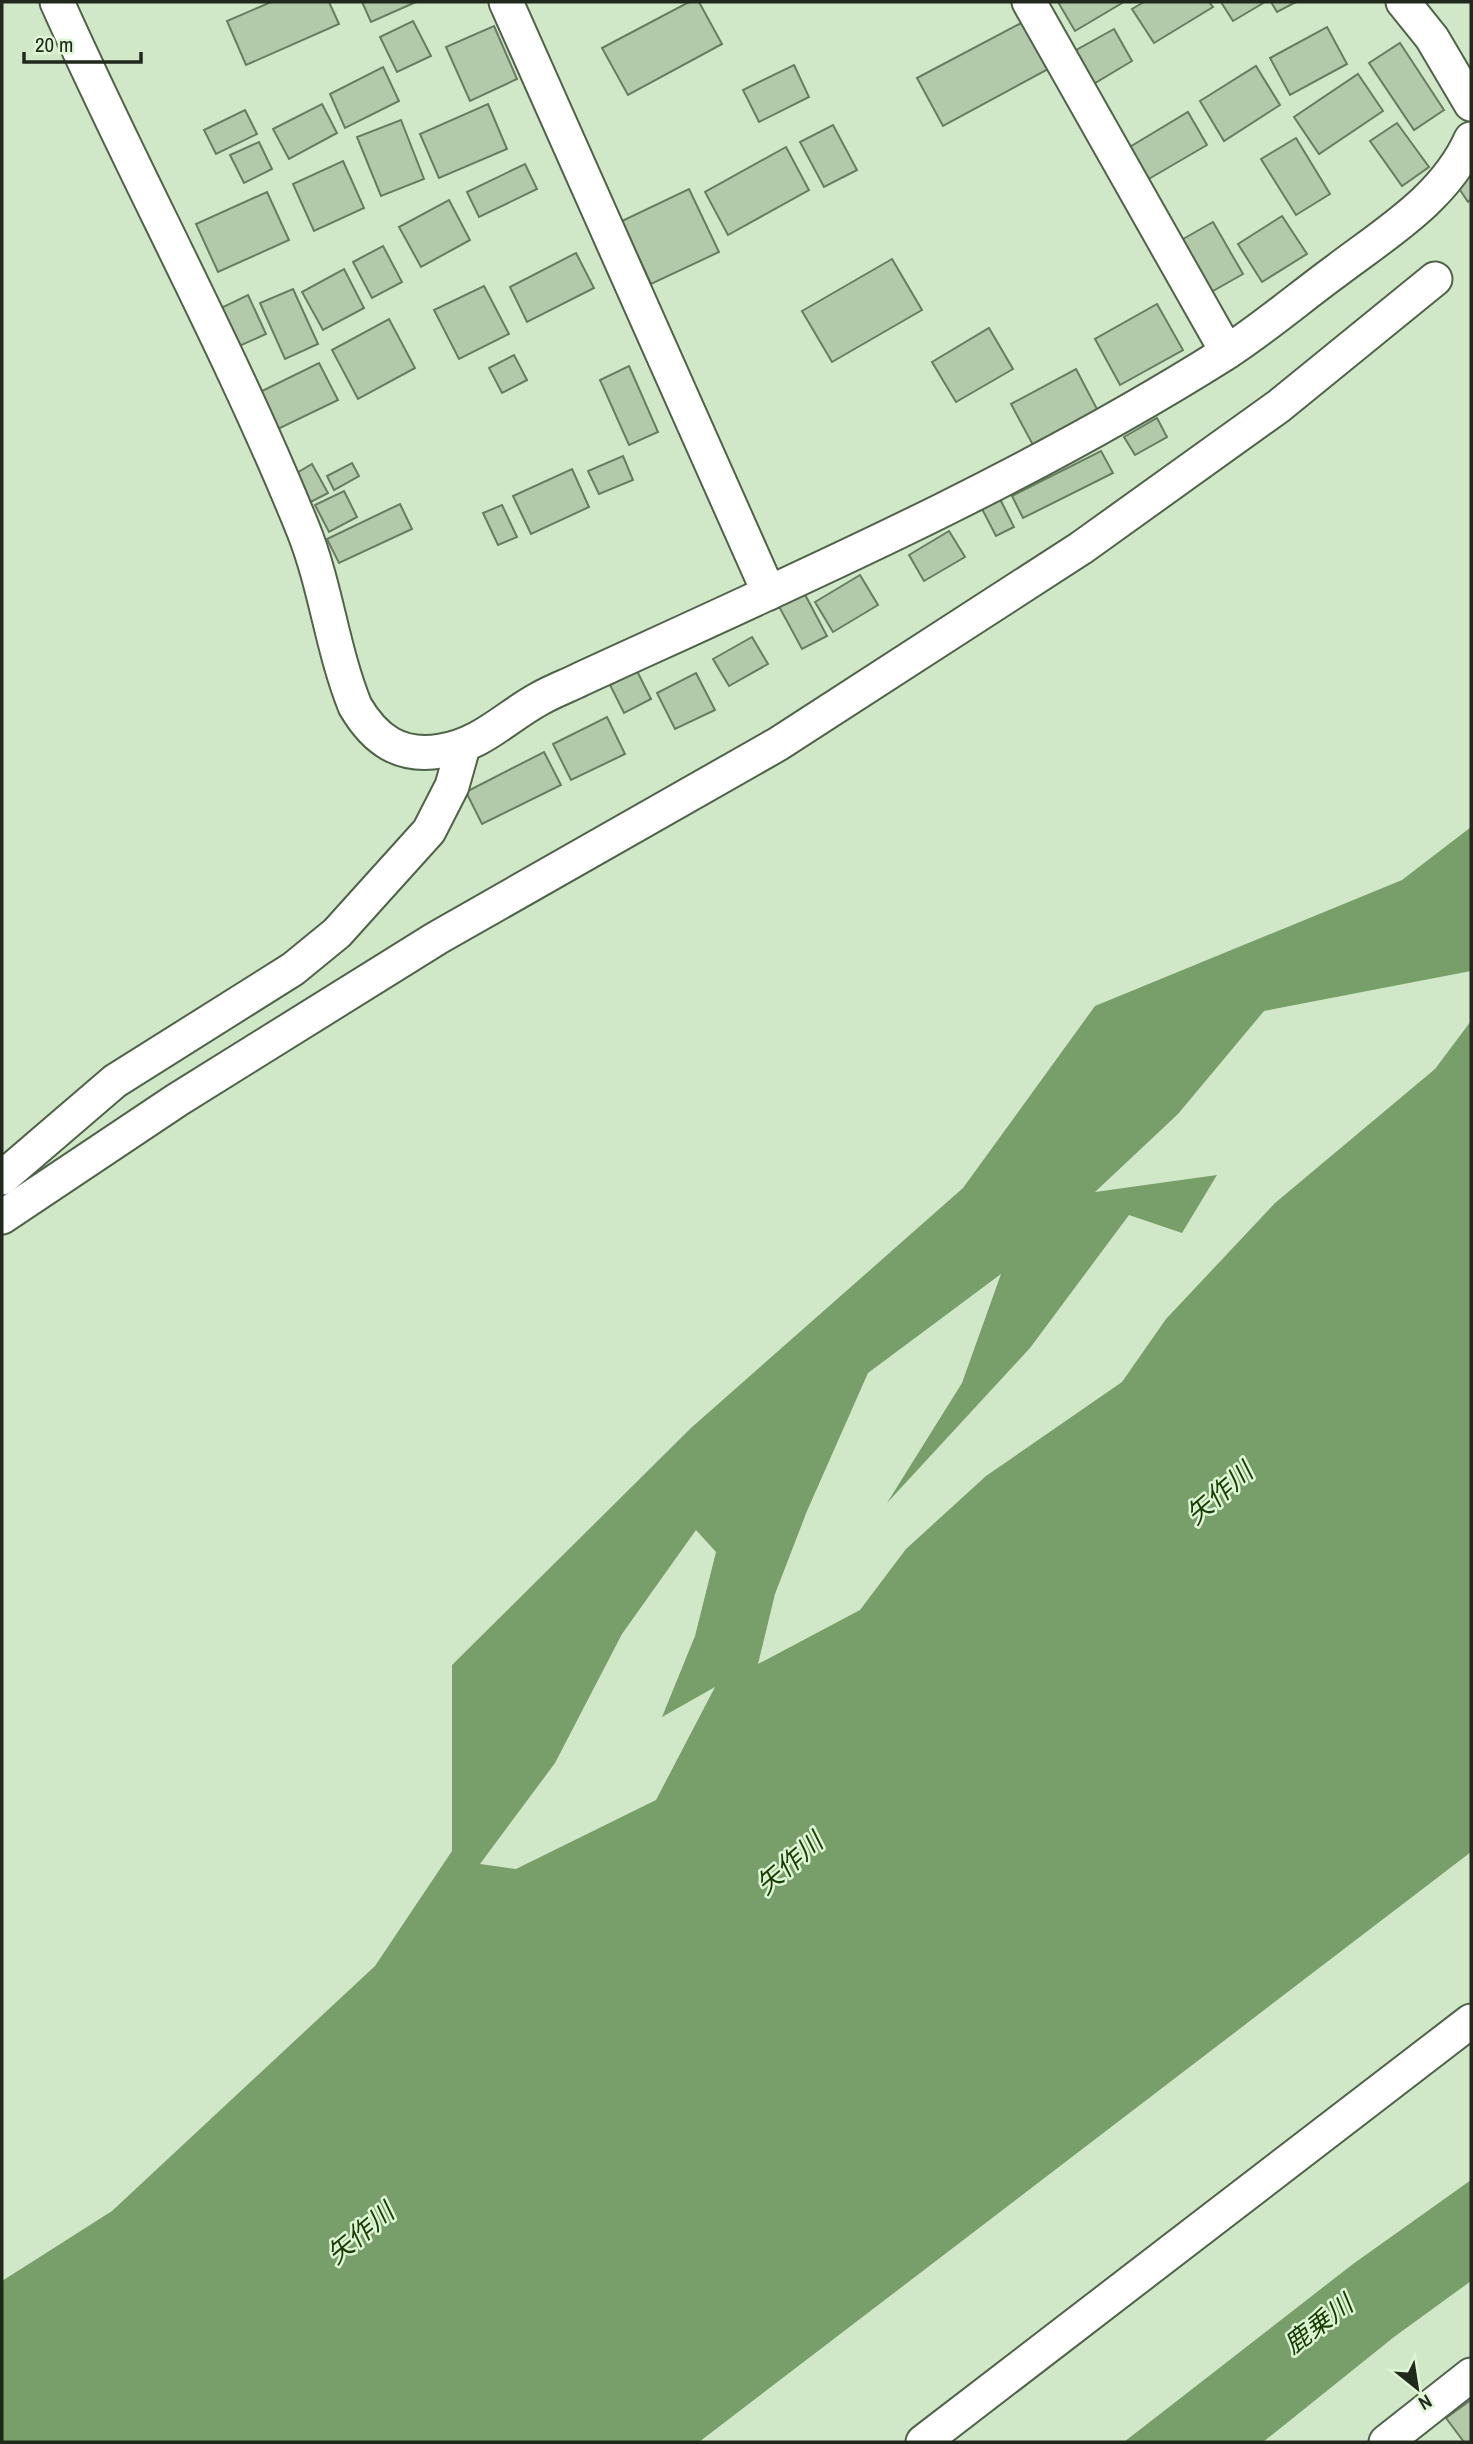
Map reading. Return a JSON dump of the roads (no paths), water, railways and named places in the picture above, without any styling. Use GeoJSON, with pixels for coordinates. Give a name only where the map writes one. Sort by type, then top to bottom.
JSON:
{"type":"FeatureCollection","features":[{"type":"Feature","properties":{"kind":"street"},"geometry":{"type":"LineString","coordinates":[[57,2],[96,90],[216,331],[304,531],[355,706],[368,729],[388,744],[408,751],[427,752],[463,747],[538,699],[769,593],[1026,467],[1122,415],[1227,352],[1407,218],[1437,191],[1463,158],[1471,139]]}},
{"type":"Feature","properties":{"kind":"street"},"geometry":{"type":"LineString","coordinates":[[506,2],[769,593]]}},
{"type":"Feature","properties":{"kind":"street"},"geometry":{"type":"LineString","coordinates":[[1028,2],[1227,352]]}},
{"type":"Feature","properties":{"kind":"street"},"geometry":{"type":"LineString","coordinates":[[1403,2],[1432,38],[1471,104]]}},
{"type":"Feature","properties":{"kind":"street"},"geometry":{"type":"LineString","coordinates":[[2,1217],[177,1100],[437,938],[778,744],[1081,548],[1279,406],[1435,279]]}},
{"type":"Feature","properties":{"kind":"street"},"geometry":{"type":"LineString","coordinates":[[2,1178],[116,1081],[293,969],[337,933],[429,831],[452,786],[463,747]]}},
{"type":"Feature","properties":{"kind":"street"},"geometry":{"type":"LineString","coordinates":[[923,2442],[1471,2021]]}},
{"type":"Feature","properties":{"kind":"street"},"geometry":{"type":"LineString","coordinates":[[1386,2442],[1471,2375]]}},
{"type":"Feature","properties":{"kind":"water","name":"矢作川"},"geometry":{"type":"Polygon","coordinates":[[[1471,827],[1471,971],[1264,1011],[1178,1114],[1095,1192],[1217,1175],[1182,1233],[1129,1215],[1030,1348],[887,1503],[962,1383],[1001,1274],[868,1373],[807,1511],[775,1594],[758,1664],[860,1610],[906,1549],[986,1476],[1122,1382],[1166,1319],[1275,1203],[1435,1069],[1471,1021],[1471,1852],[699,2442],[2,2442],[2,2281],[112,2211],[375,1966],[452,1851],[452,1665],[691,1428],[963,1188],[1095,1006],[1402,880],[1471,827]],[[696,1530],[622,1634],[555,1763],[480,1864],[516,1869],[656,1800],[715,1687],[662,1717],[695,1636],[716,1552],[696,1530]]]}},
{"type":"Feature","properties":{"kind":"water","name":"鹿乗川"},"geometry":{"type":"Polygon","coordinates":[[[1471,2180],[1471,2281],[1394,2337],[1263,2442],[1124,2442],[1353,2264],[1471,2180]]]}}]}
